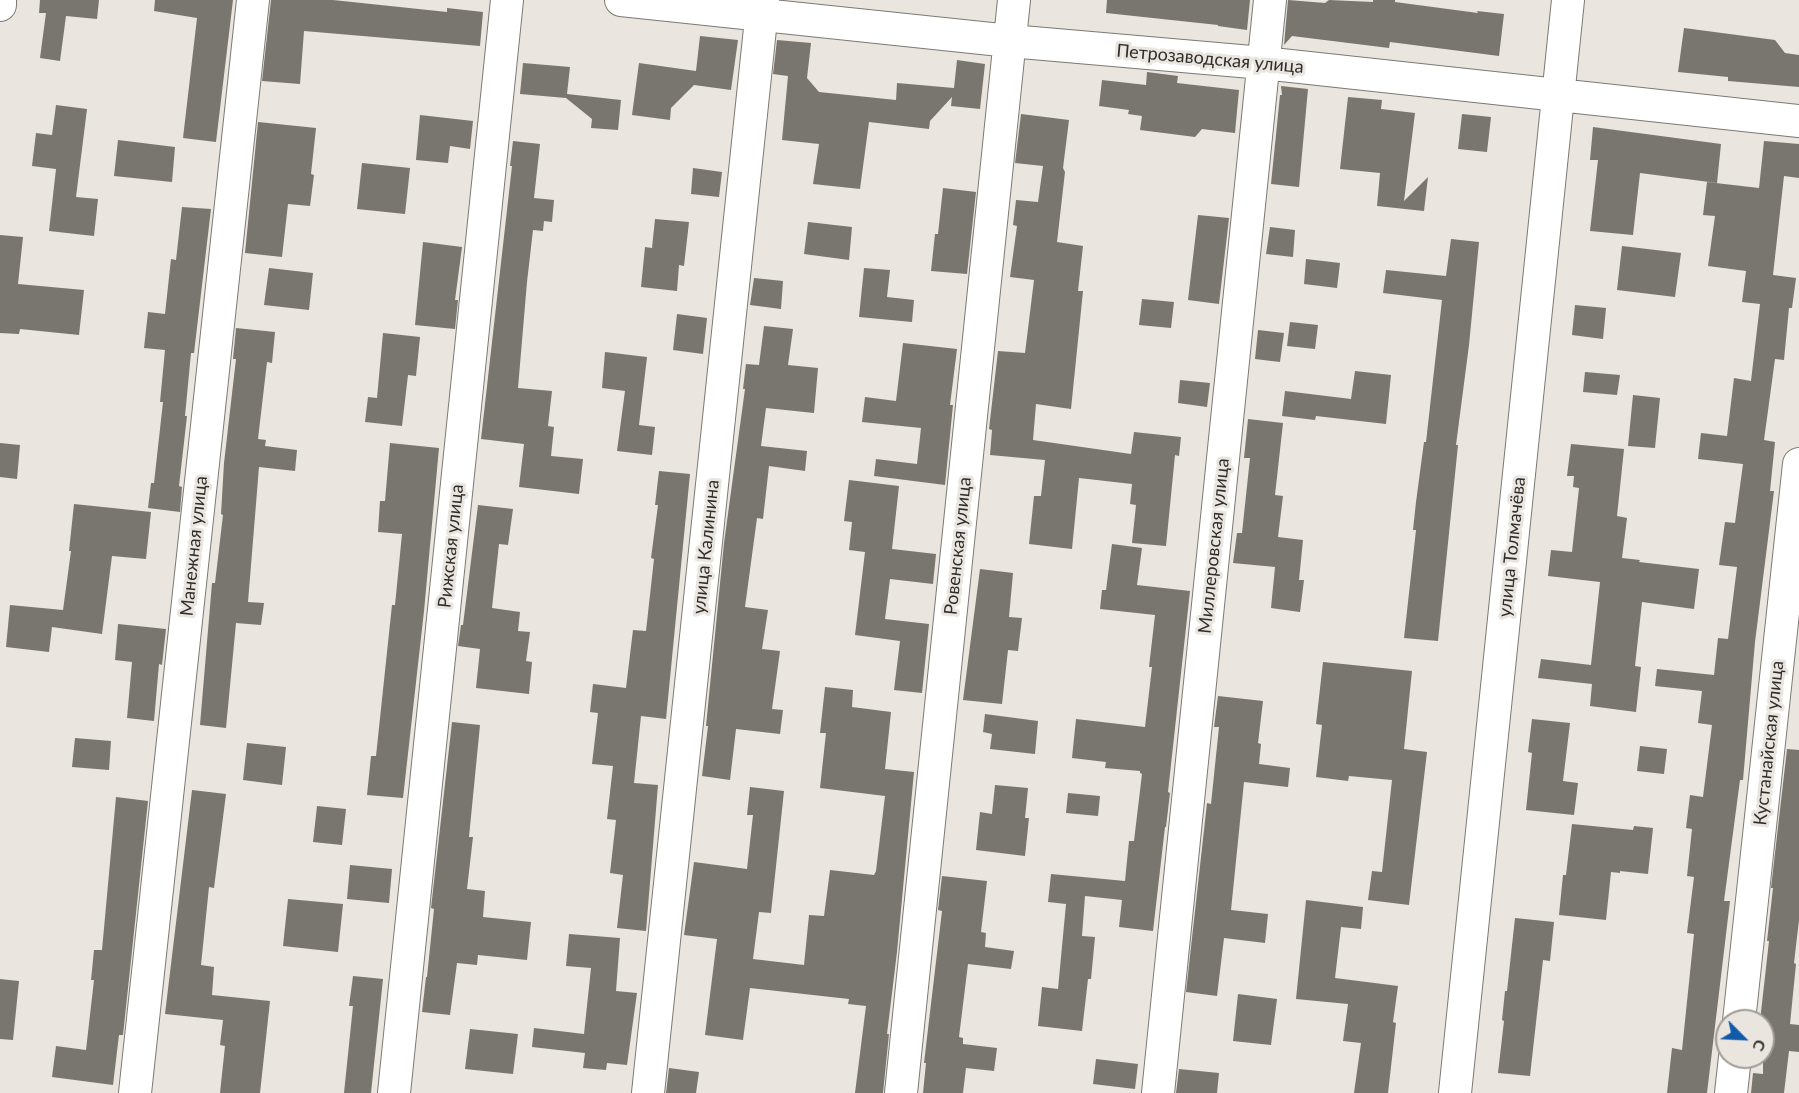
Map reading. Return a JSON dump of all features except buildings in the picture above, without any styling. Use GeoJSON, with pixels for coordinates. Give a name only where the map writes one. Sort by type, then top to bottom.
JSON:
{"type":"FeatureCollection","features":[{"type":"Feature","properties":{"kind":"street","name":"Манежная улица"},"geometry":{"type":"LineString","coordinates":[[135,1093],[253,0]]}},
{"type":"Feature","properties":{"kind":"street","name":"Рижская улица"},"geometry":{"type":"LineString","coordinates":[[394,1093],[507,0]]}},
{"type":"Feature","properties":{"kind":"street","name":"Петрозаводская улица"},"geometry":{"type":"LineString","coordinates":[[621,0],[763,7],[1010,41],[1263,63],[1799,121]]}},
{"type":"Feature","properties":{"kind":"street","name":"Ровенская улица"},"geometry":{"type":"LineString","coordinates":[[901,1093],[1014,0]]}},
{"type":"Feature","properties":{"kind":"street","name":"Миллеровская улица"},"geometry":{"type":"LineString","coordinates":[[1158,1093],[1270,0]]}},
{"type":"Feature","properties":{"kind":"street","name":"улица Толмачёва"},"geometry":{"type":"LineString","coordinates":[[1455,1093],[1568,0]]}},
{"type":"Feature","properties":{"kind":"street","name":"улица Калинина"},"geometry":{"type":"LineString","coordinates":[[648,1093],[763,7]]}},
{"type":"Feature","properties":{"kind":"street","name":"Кустанайская улица"},"geometry":{"type":"LineString","coordinates":[[1740,1009],[1799,464]]}},
{"type":"Feature","properties":{"kind":"street"},"geometry":{"type":"LineString","coordinates":[[1731,1093],[1734,1069]]}}]}
